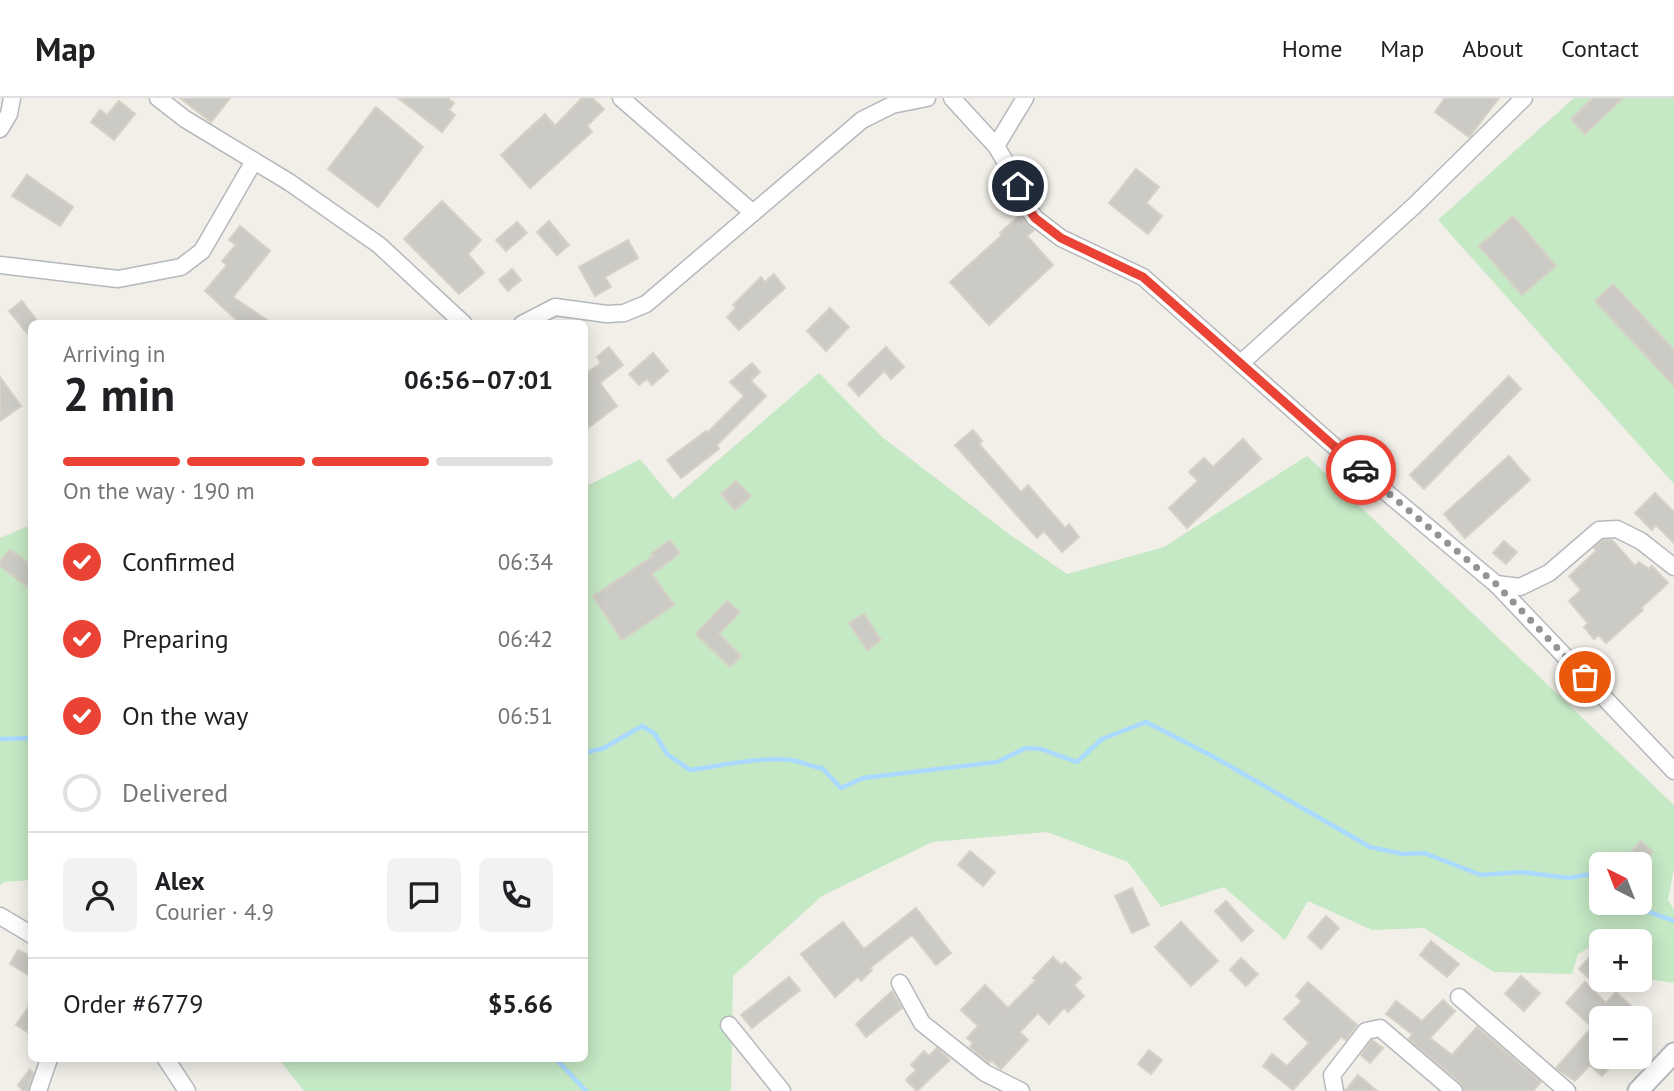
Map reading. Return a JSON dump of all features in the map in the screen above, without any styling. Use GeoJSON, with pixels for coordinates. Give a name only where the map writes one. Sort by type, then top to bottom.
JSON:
{"type":"FeatureCollection","features":[{"type":"Feature","properties":{"kind":"street"},"geometry":{"type":"LineString","coordinates":[[0,129],[9,114],[12,98]]}},
{"type":"Feature","properties":{"kind":"street"},"geometry":{"type":"LineString","coordinates":[[158,98],[185,119],[289,182],[379,245],[460,320]]}},
{"type":"Feature","properties":{"kind":"street"},"geometry":{"type":"LineString","coordinates":[[621,98],[753,212]]}},
{"type":"Feature","properties":{"kind":"street"},"geometry":{"type":"LineString","coordinates":[[530,320],[555,307],[607,314],[624,313],[646,304],[862,120],[892,105],[928,98],[953,99],[996,146],[1025,204],[1035,218],[1061,238],[1143,277],[1380,487],[1496,584],[1674,771]]}},
{"type":"Feature","properties":{"kind":"street"},"geometry":{"type":"LineString","coordinates":[[996,146],[1025,98]]}},
{"type":"Feature","properties":{"kind":"street"},"geometry":{"type":"LineString","coordinates":[[1241,363],[1414,206],[1524,98]]}},
{"type":"Feature","properties":{"kind":"street"},"geometry":{"type":"LineString","coordinates":[[0,265],[118,279],[181,267],[202,251],[254,161]]}},
{"type":"Feature","properties":{"kind":"street"},"geometry":{"type":"LineString","coordinates":[[1496,584],[1520,587],[1549,573],[1599,530],[1617,529],[1642,541],[1674,567]]}},
{"type":"Feature","properties":{"kind":"street"},"geometry":{"type":"LineString","coordinates":[[0,916],[28,933]]}},
{"type":"Feature","properties":{"kind":"street"},"geometry":{"type":"LineString","coordinates":[[900,983],[922,1023],[985,1073],[1021,1091]]}},
{"type":"Feature","properties":{"kind":"street"},"geometry":{"type":"LineString","coordinates":[[1459,997],[1567,1091]]}},
{"type":"Feature","properties":{"kind":"street"},"geometry":{"type":"LineString","coordinates":[[729,1025],[782,1091]]}},
{"type":"Feature","properties":{"kind":"street"},"geometry":{"type":"LineString","coordinates":[[1335,1091],[1332,1075],[1366,1031],[1380,1028],[1454,1091]]}},
{"type":"Feature","properties":{"kind":"street"},"geometry":{"type":"LineString","coordinates":[[1638,1091],[1673,1057]]}},
{"type":"Feature","properties":{"kind":"street"},"geometry":{"type":"LineString","coordinates":[[38,1091],[48,1062]]}},
{"type":"Feature","properties":{"kind":"street"},"geometry":{"type":"LineString","coordinates":[[168,1062],[187,1091]]}},
{"type":"Feature","properties":{"kind":"green space"},"geometry":{"type":"Polygon","coordinates":[[[1574,98],[1674,98],[1674,484],[1438,220],[1574,98]]]}},
{"type":"Feature","properties":{"kind":"green space"},"geometry":{"type":"Polygon","coordinates":[[[819,373],[882,437],[1009,534],[1067,574],[1164,547],[1307,456],[1674,805],[1674,869],[1668,900],[1674,910],[1674,983],[1652,980],[1652,929],[1589,929],[1589,948],[1578,954],[1572,974],[1494,972],[1424,928],[1372,930],[1308,901],[1285,940],[1224,887],[1161,907],[1128,862],[1047,832],[932,842],[822,896],[733,976],[731,1091],[304,1091],[281,1062],[588,1062],[588,485],[640,459],[673,499],[819,373]]]}},
{"type":"Feature","properties":{"kind":"green space"},"geometry":{"type":"Polygon","coordinates":[[[28,526],[28,880],[5,882],[0,885],[0,538],[28,526]]]}},
{"type":"Feature","properties":{"kind":"building"},"geometry":{"type":"Polygon","coordinates":[[[180,98],[230,98],[211,122],[180,98]]]}},
{"type":"Feature","properties":{"kind":"building"},"geometry":{"type":"Polygon","coordinates":[[[398,98],[447,98],[454,103],[449,110],[455,115],[442,132],[398,98]]]}},
{"type":"Feature","properties":{"kind":"building"},"geometry":{"type":"Polygon","coordinates":[[[582,98],[592,98],[604,109],[587,126],[592,132],[530,188],[501,155],[545,114],[555,126],[582,98]]]}},
{"type":"Feature","properties":{"kind":"building"},"geometry":{"type":"Polygon","coordinates":[[[1445,98],[1499,98],[1469,137],[1435,112],[1445,98]]]}},
{"type":"Feature","properties":{"kind":"building"},"geometry":{"type":"Polygon","coordinates":[[[1593,98],[1623,98],[1585,134],[1571,119],[1593,98]]]}},
{"type":"Feature","properties":{"kind":"building"},"geometry":{"type":"Polygon","coordinates":[[[119,101],[135,114],[114,140],[91,122],[100,110],[107,115],[119,101]]]}},
{"type":"Feature","properties":{"kind":"building"},"geometry":{"type":"Polygon","coordinates":[[[376,107],[423,147],[378,207],[328,169],[376,107]]]}},
{"type":"Feature","properties":{"kind":"building"},"geometry":{"type":"Polygon","coordinates":[[[1136,169],[1159,187],[1146,203],[1162,216],[1148,234],[1109,203],[1136,169]]]}},
{"type":"Feature","properties":{"kind":"building"},"geometry":{"type":"Polygon","coordinates":[[[27,175],[73,207],[60,226],[12,196],[27,175]]]}},
{"type":"Feature","properties":{"kind":"building"},"geometry":{"type":"Polygon","coordinates":[[[442,201],[481,240],[468,254],[484,273],[459,294],[404,239],[442,201]]]}},
{"type":"Feature","properties":{"kind":"building"},"geometry":{"type":"Polygon","coordinates":[[[1020,215],[1034,230],[1027,236],[1053,265],[989,325],[950,282],[1020,215]]]}},
{"type":"Feature","properties":{"kind":"building"},"geometry":{"type":"Polygon","coordinates":[[[1513,216],[1556,266],[1522,295],[1479,246],[1513,216]]]}},
{"type":"Feature","properties":{"kind":"building"},"geometry":{"type":"Polygon","coordinates":[[[549,221],[569,245],[557,255],[537,232],[549,221]]]}},
{"type":"Feature","properties":{"kind":"building"},"geometry":{"type":"Polygon","coordinates":[[[517,222],[527,233],[506,251],[496,240],[517,222]]]}},
{"type":"Feature","properties":{"kind":"building"},"geometry":{"type":"Polygon","coordinates":[[[240,226],[270,251],[233,297],[267,320],[237,320],[205,291],[227,265],[222,261],[236,245],[229,240],[240,226]]]}},
{"type":"Feature","properties":{"kind":"building"},"geometry":{"type":"Polygon","coordinates":[[[628,240],[638,258],[605,277],[611,287],[595,296],[579,267],[628,240]]]}},
{"type":"Feature","properties":{"kind":"building"},"geometry":{"type":"Polygon","coordinates":[[[512,269],[521,280],[508,291],[499,280],[512,269]]]}},
{"type":"Feature","properties":{"kind":"building"},"geometry":{"type":"Polygon","coordinates":[[[774,274],[785,288],[739,330],[727,317],[736,308],[733,305],[761,277],[765,282],[774,274]]]}},
{"type":"Feature","properties":{"kind":"building"},"geometry":{"type":"Polygon","coordinates":[[[1613,284],[1674,350],[1674,386],[1595,301],[1613,284]]]}},
{"type":"Feature","properties":{"kind":"building"},"geometry":{"type":"Polygon","coordinates":[[[22,301],[37,320],[28,320],[27,333],[9,311],[22,301]]]}},
{"type":"Feature","properties":{"kind":"building"},"geometry":{"type":"Polygon","coordinates":[[[830,308],[849,327],[826,351],[807,331],[830,308]]]}},
{"type":"Feature","properties":{"kind":"building"},"geometry":{"type":"Polygon","coordinates":[[[609,347],[623,365],[600,383],[617,406],[588,428],[588,372],[601,363],[597,357],[609,347]]]}},
{"type":"Feature","properties":{"kind":"building"},"geometry":{"type":"Polygon","coordinates":[[[886,347],[904,367],[891,379],[884,371],[859,396],[848,384],[886,347]]]}},
{"type":"Feature","properties":{"kind":"building"},"geometry":{"type":"Polygon","coordinates":[[[653,353],[668,371],[652,385],[647,379],[639,385],[629,374],[653,353]]]}},
{"type":"Feature","properties":{"kind":"building"},"geometry":{"type":"Polygon","coordinates":[[[752,363],[760,372],[751,381],[766,396],[717,445],[719,449],[681,478],[667,460],[706,431],[707,433],[744,396],[730,382],[752,363]]]}},
{"type":"Feature","properties":{"kind":"building"},"geometry":{"type":"Polygon","coordinates":[[[1509,376],[1521,389],[1424,489],[1410,475],[1509,376]]]}},
{"type":"Feature","properties":{"kind":"building"},"geometry":{"type":"Polygon","coordinates":[[[0,377],[21,406],[0,421],[0,377]]]}},
{"type":"Feature","properties":{"kind":"building"},"geometry":{"type":"Polygon","coordinates":[[[973,430],[982,441],[979,444],[1021,492],[1028,485],[1065,528],[1069,524],[1079,537],[1062,552],[1044,531],[1037,538],[955,445],[973,430]]]}},
{"type":"Feature","properties":{"kind":"building"},"geometry":{"type":"Polygon","coordinates":[[[1243,439],[1261,459],[1187,528],[1169,508],[1198,481],[1189,472],[1204,458],[1213,467],[1243,439]]]}},
{"type":"Feature","properties":{"kind":"building"},"geometry":{"type":"Polygon","coordinates":[[[1509,456],[1530,480],[1465,538],[1444,514],[1509,456]]]}},
{"type":"Feature","properties":{"kind":"building"},"geometry":{"type":"Polygon","coordinates":[[[736,481],[751,496],[735,510],[721,494],[736,481]]]}},
{"type":"Feature","properties":{"kind":"building"},"geometry":{"type":"Polygon","coordinates":[[[1655,493],[1674,512],[1674,543],[1656,525],[1652,530],[1635,513],[1655,493]]]}},
{"type":"Feature","properties":{"kind":"building"},"geometry":{"type":"Polygon","coordinates":[[[670,540],[680,553],[652,574],[674,605],[622,640],[593,596],[653,556],[651,554],[670,540]]]}},
{"type":"Feature","properties":{"kind":"building"},"geometry":{"type":"Polygon","coordinates":[[[1603,540],[1612,540],[1635,566],[1639,562],[1649,569],[1652,566],[1668,583],[1606,643],[1599,635],[1594,639],[1584,627],[1588,623],[1569,601],[1581,590],[1569,576],[1596,551],[1594,548],[1603,540]]]}},
{"type":"Feature","properties":{"kind":"building"},"geometry":{"type":"Polygon","coordinates":[[[1504,541],[1517,552],[1506,564],[1493,553],[1504,541]]]}},
{"type":"Feature","properties":{"kind":"building"},"geometry":{"type":"Polygon","coordinates":[[[10,549],[28,563],[28,588],[0,566],[10,549]]]}},
{"type":"Feature","properties":{"kind":"building"},"geometry":{"type":"Polygon","coordinates":[[[727,601],[740,612],[719,634],[741,656],[730,667],[696,634],[727,601]]]}},
{"type":"Feature","properties":{"kind":"building"},"geometry":{"type":"Polygon","coordinates":[[[864,614],[881,640],[867,650],[849,623],[864,614]]]}},
{"type":"Feature","properties":{"kind":"building"},"geometry":{"type":"Polygon","coordinates":[[[1641,841],[1653,852],[1652,853],[1631,852],[1641,841]]]}},
{"type":"Feature","properties":{"kind":"building"},"geometry":{"type":"Polygon","coordinates":[[[970,851],[995,872],[983,886],[958,865],[970,851]]]}},
{"type":"Feature","properties":{"kind":"building"},"geometry":{"type":"Polygon","coordinates":[[[1132,888],[1149,925],[1132,933],[1115,896],[1132,888]]]}},
{"type":"Feature","properties":{"kind":"building"},"geometry":{"type":"Polygon","coordinates":[[[1226,901],[1253,931],[1242,941],[1215,911],[1226,901]]]}},
{"type":"Feature","properties":{"kind":"building"},"geometry":{"type":"Polygon","coordinates":[[[916,908],[951,953],[936,965],[912,935],[870,968],[872,970],[861,981],[858,977],[835,997],[801,954],[843,922],[864,949],[916,908]]]}},
{"type":"Feature","properties":{"kind":"building"},"geometry":{"type":"Polygon","coordinates":[[[1326,916],[1339,928],[1321,949],[1308,937],[1326,916]]]}},
{"type":"Feature","properties":{"kind":"building"},"geometry":{"type":"Polygon","coordinates":[[[1181,922],[1218,961],[1191,986],[1155,947],[1181,922]]]}},
{"type":"Feature","properties":{"kind":"building"},"geometry":{"type":"Polygon","coordinates":[[[1431,941],[1459,964],[1447,977],[1420,955],[1431,941]]]}},
{"type":"Feature","properties":{"kind":"building"},"geometry":{"type":"Polygon","coordinates":[[[18,950],[28,955],[28,975],[10,964],[18,950]]]}},
{"type":"Feature","properties":{"kind":"building"},"geometry":{"type":"Polygon","coordinates":[[[1053,957],[1061,965],[1065,962],[1081,978],[1074,985],[1084,996],[1068,1012],[1064,1008],[1049,1024],[1038,1013],[1020,1032],[1028,1040],[1001,1069],[992,1061],[989,1063],[970,1047],[973,1043],[967,1038],[978,1026],[961,1010],[985,985],[1008,1008],[1036,980],[1033,978],[1053,957]]]}},
{"type":"Feature","properties":{"kind":"building"},"geometry":{"type":"Polygon","coordinates":[[[1241,958],[1258,974],[1246,986],[1230,970],[1241,958]]]}},
{"type":"Feature","properties":{"kind":"building"},"geometry":{"type":"Polygon","coordinates":[[[1589,958],[1589,978],[1579,969],[1589,958]]]}},
{"type":"Feature","properties":{"kind":"building"},"geometry":{"type":"Polygon","coordinates":[[[1521,976],[1540,993],[1524,1011],[1505,994],[1521,976]]]}},
{"type":"Feature","properties":{"kind":"building"},"geometry":{"type":"Polygon","coordinates":[[[789,977],[800,990],[752,1028],[741,1015],[789,977]]]}},
{"type":"Feature","properties":{"kind":"building"},"geometry":{"type":"Polygon","coordinates":[[[1308,982],[1357,1025],[1346,1040],[1341,1037],[1293,1090],[1263,1066],[1272,1054],[1287,1066],[1309,1043],[1284,1019],[1302,1001],[1296,996],[1308,982]]]}},
{"type":"Feature","properties":{"kind":"building"},"geometry":{"type":"Polygon","coordinates":[[[1585,982],[1589,986],[1589,992],[1595,992],[1606,1003],[1616,992],[1631,1006],[1589,1006],[1589,1024],[1566,1003],[1585,982]]]}},
{"type":"Feature","properties":{"kind":"building"},"geometry":{"type":"Polygon","coordinates":[[[892,991],[902,1008],[866,1037],[856,1024],[892,991]]]}},
{"type":"Feature","properties":{"kind":"building"},"geometry":{"type":"Polygon","coordinates":[[[1443,1000],[1455,1011],[1430,1038],[1452,1055],[1477,1027],[1541,1082],[1533,1091],[1464,1091],[1461,1083],[1409,1039],[1412,1034],[1386,1014],[1396,1001],[1422,1021],[1443,1000]]]}},
{"type":"Feature","properties":{"kind":"building"},"geometry":{"type":"Polygon","coordinates":[[[28,1008],[28,1032],[16,1025],[28,1008]]]}},
{"type":"Feature","properties":{"kind":"building"},"geometry":{"type":"Polygon","coordinates":[[[1589,1030],[1589,1066],[1575,1081],[1556,1068],[1589,1030]]]}},
{"type":"Feature","properties":{"kind":"building"},"geometry":{"type":"Polygon","coordinates":[[[1372,1040],[1383,1048],[1370,1063],[1361,1055],[1372,1040]]]}},
{"type":"Feature","properties":{"kind":"building"},"geometry":{"type":"Polygon","coordinates":[[[937,1048],[950,1060],[917,1091],[906,1080],[916,1070],[911,1065],[924,1051],[929,1056],[937,1048]]]}},
{"type":"Feature","properties":{"kind":"building"},"geometry":{"type":"Polygon","coordinates":[[[1149,1050],[1162,1060],[1151,1074],[1138,1064],[1149,1050]]]}},
{"type":"Feature","properties":{"kind":"building"},"geometry":{"type":"Polygon","coordinates":[[[30,1069],[33,1073],[28,1091],[23,1091],[18,1085],[30,1069]]]}},
{"type":"Feature","properties":{"kind":"building"},"geometry":{"type":"Polygon","coordinates":[[[1594,1069],[1608,1069],[1602,1076],[1594,1069]]]}},
{"type":"Feature","properties":{"kind":"building"},"geometry":{"type":"Polygon","coordinates":[[[1358,1075],[1377,1091],[1345,1091],[1358,1075]]]}},
{"type":"Feature","properties":{"kind":"waterway"},"geometry":{"type":"LineString","coordinates":[[588,752],[604,748],[642,726],[655,734],[667,754],[690,770],[772,759],[796,761],[822,768],[841,788],[863,778],[997,762],[1026,748],[1041,749],[1077,762],[1102,739],[1146,722],[1214,757],[1370,847],[1403,854],[1424,853],[1481,875],[1521,872],[1569,878],[1589,874]]}},
{"type":"Feature","properties":{"kind":"waterway"},"geometry":{"type":"LineString","coordinates":[[0,739],[28,738]]}},
{"type":"Feature","properties":{"kind":"waterway"},"geometry":{"type":"LineString","coordinates":[[1652,913],[1674,921]]}},
{"type":"Feature","properties":{"kind":"waterway"},"geometry":{"type":"LineString","coordinates":[[559,1062],[586,1091]]}},
{"type":"Feature","properties":{"kind":"way so far"},"geometry":{"type":"LineString","coordinates":[[1361,470],[1496,584],[1585,677]]}},
{"type":"Feature","properties":{"kind":"route"},"geometry":{"type":"LineString","coordinates":[[1018,186],[1025,204],[1035,218],[1061,238],[1143,277],[1361,470]]}}]}
